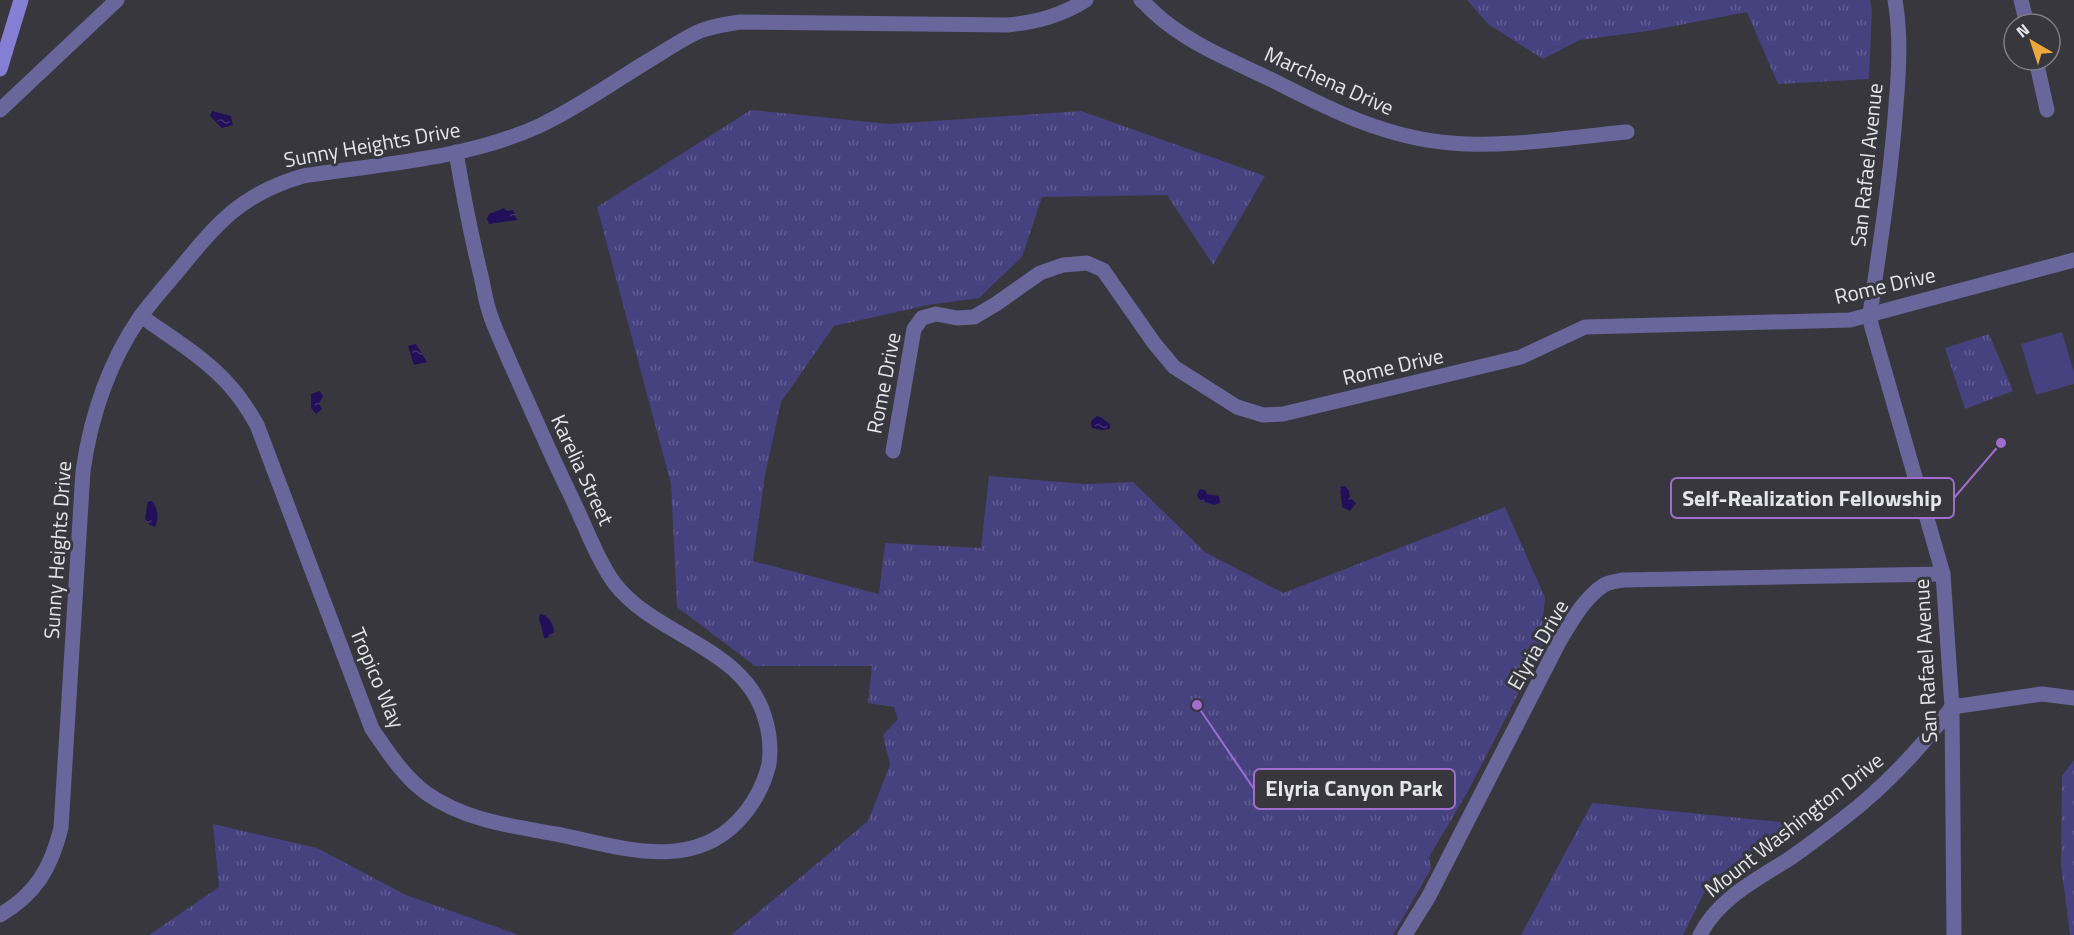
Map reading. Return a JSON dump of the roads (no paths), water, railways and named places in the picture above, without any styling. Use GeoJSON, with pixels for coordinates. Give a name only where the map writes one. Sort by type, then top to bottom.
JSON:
{"type":"FeatureCollection","features":[{"type":"Feature","properties":{"kind":"street"},"geometry":{"type":"LineString","coordinates":[[0,69],[21,0]]}},
{"type":"Feature","properties":{"kind":"street"},"geometry":{"type":"LineString","coordinates":[[0,110],[117,0]]}},
{"type":"Feature","properties":{"kind":"street","name":"Sunny Heights Drive"},"geometry":{"type":"LineString","coordinates":[[0,915],[33,889],[43,876],[56,850],[61,828],[83,471],[96,406],[122,345],[141,316],[222,219],[261,191],[303,176],[456,152],[503,139],[538,126],[573,108],[678,42],[717,26],[740,22],[1008,25],[1031,23],[1052,17],[1086,0]]}},
{"type":"Feature","properties":{"kind":"street","name":"Marchena Drive"},"geometry":{"type":"LineString","coordinates":[[1141,0],[1167,24],[1194,41],[1333,111],[1385,131],[1417,139],[1451,143],[1496,144],[1627,132]]}},
{"type":"Feature","properties":{"kind":"street","name":"San Rafael Avenue"},"geometry":{"type":"LineString","coordinates":[[1895,0],[1898,16],[1899,65],[1893,148],[1870,314],[1943,574],[1952,707],[1954,935]]}},
{"type":"Feature","properties":{"kind":"street"},"geometry":{"type":"LineString","coordinates":[[2039,72],[2047,110]]}},
{"type":"Feature","properties":{"kind":"street","name":"Karelia Street"},"geometry":{"type":"LineString","coordinates":[[456,152],[473,243],[490,315],[541,433],[601,559],[615,583],[633,603],[733,667],[753,690],[764,712],[771,739]]}},
{"type":"Feature","properties":{"kind":"street","name":"Rome Drive"},"geometry":{"type":"LineString","coordinates":[[893,451],[914,329],[922,318],[936,314],[957,318],[974,316],[996,304],[1040,273],[1063,265],[1087,263],[1103,270],[1174,368],[1238,407],[1263,415],[1283,414],[1521,357],[1585,327],[1850,320],[2074,260]]}},
{"type":"Feature","properties":{"kind":"street","name":"Tropico Way"},"geometry":{"type":"LineString","coordinates":[[141,316],[207,364],[229,384],[244,402],[257,425],[372,729],[396,764],[426,792],[464,814],[497,823],[645,852],[681,852],[706,845],[728,831],[747,811],[762,786],[771,739]]}},
{"type":"Feature","properties":{"kind":"street","name":"Elyria Drive"},"geometry":{"type":"LineString","coordinates":[[1405,935],[1439,875],[1559,642],[1590,597],[1605,584],[1623,580],[1943,574]]}},
{"type":"Feature","properties":{"kind":"street"},"geometry":{"type":"LineString","coordinates":[[1952,707],[2042,694],[2074,698]]}},
{"type":"Feature","properties":{"kind":"street","name":"Mount Washington Drive"},"geometry":{"type":"LineString","coordinates":[[1700,935],[1706,922],[1731,897],[1792,856],[1888,782],[1921,747],[1952,707]]}},
{"type":"Feature","properties":{"kind":"water"},"geometry":{"type":"Polygon","coordinates":[[[212,111],[231,116],[233,125],[222,128],[210,116],[212,111]]]}},
{"type":"Feature","properties":{"kind":"water"},"geometry":{"type":"Polygon","coordinates":[[[504,208],[507,211],[513,210],[517,220],[489,224],[487,219],[489,214],[504,208]]]}},
{"type":"Feature","properties":{"kind":"water"},"geometry":{"type":"Polygon","coordinates":[[[416,344],[427,362],[414,365],[408,346],[416,344]]]}},
{"type":"Feature","properties":{"kind":"water"},"geometry":{"type":"Polygon","coordinates":[[[320,391],[323,396],[319,404],[322,409],[316,414],[311,408],[311,394],[320,391]]]}},
{"type":"Feature","properties":{"kind":"water"},"geometry":{"type":"Polygon","coordinates":[[[1097,416],[1110,424],[1110,429],[1092,428],[1092,420],[1097,416]]]}},
{"type":"Feature","properties":{"kind":"water"},"geometry":{"type":"Polygon","coordinates":[[[1345,486],[1350,498],[1356,503],[1350,511],[1342,507],[1340,487],[1345,486]]]}},
{"type":"Feature","properties":{"kind":"water"},"geometry":{"type":"Polygon","coordinates":[[[1200,489],[1205,490],[1207,494],[1219,496],[1220,503],[1214,505],[1199,500],[1197,495],[1200,489]]]}},
{"type":"Feature","properties":{"kind":"water"},"geometry":{"type":"Polygon","coordinates":[[[148,500],[152,501],[157,510],[155,527],[145,519],[148,500]]]}},
{"type":"Feature","properties":{"kind":"water"},"geometry":{"type":"Polygon","coordinates":[[[540,614],[548,618],[553,626],[554,632],[547,638],[544,638],[540,614]]]}},
{"type":"Feature","properties":{"kind":"place","name":"Self-Realization Fellowship"},"geometry":{"type":"Point","coordinates":[2001,443]}},
{"type":"Feature","properties":{"kind":"place","name":"Elyria Canyon Park"},"geometry":{"type":"Point","coordinates":[1197,705]}}]}
